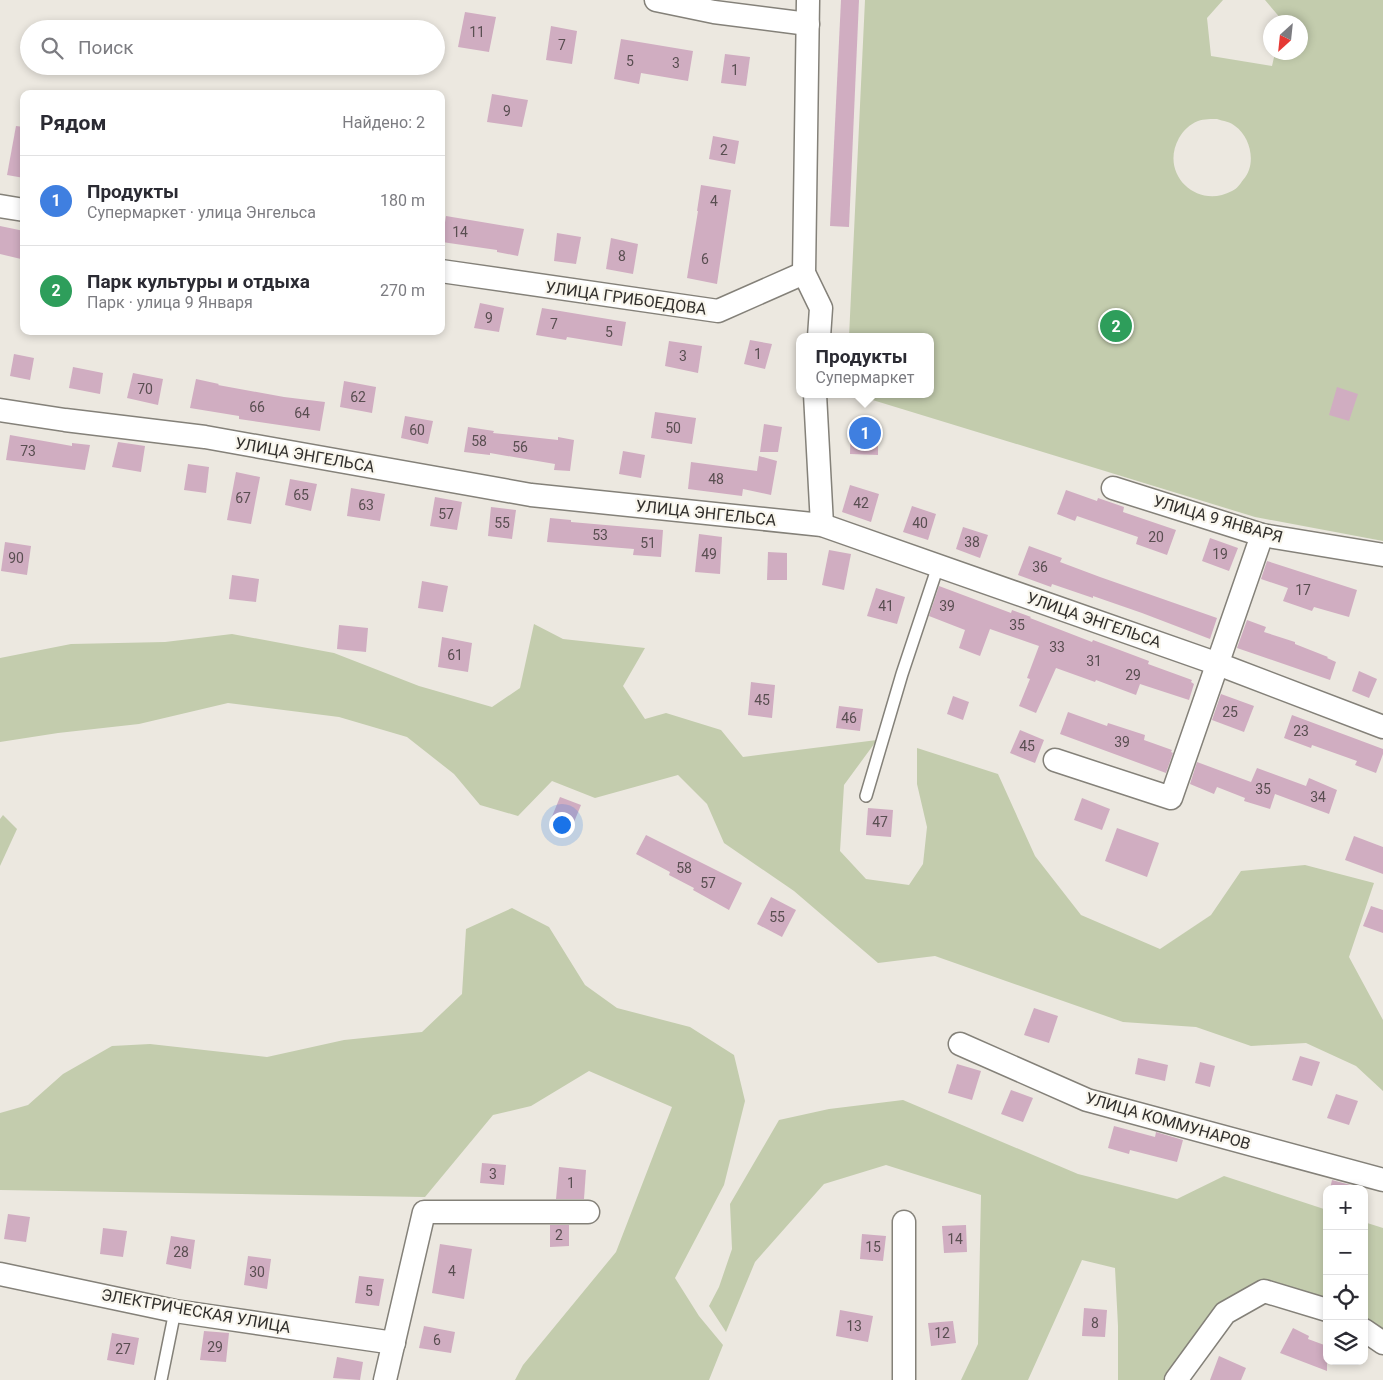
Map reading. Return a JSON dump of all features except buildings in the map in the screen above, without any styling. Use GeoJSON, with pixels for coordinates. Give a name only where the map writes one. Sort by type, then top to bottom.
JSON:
{"type":"FeatureCollection","features":[{"type":"Feature","properties":{"kind":"street"},"geometry":{"type":"LineString","coordinates":[[656,0],[714,12],[808,24]]}},
{"type":"Feature","properties":{"kind":"street"},"geometry":{"type":"LineString","coordinates":[[808,0],[804,273],[821,308],[819,333]]}},
{"type":"Feature","properties":{"kind":"street"},"geometry":{"type":"LineString","coordinates":[[0,206],[20,209]]}},
{"type":"Feature","properties":{"kind":"street","name":"УЛИЦА ГРИБОЕДОВА"},"geometry":{"type":"LineString","coordinates":[[445,272],[718,311],[804,273]]}},
{"type":"Feature","properties":{"kind":"street"},"geometry":{"type":"LineString","coordinates":[[816,398],[822,524]]}},
{"type":"Feature","properties":{"kind":"street","name":"УЛИЦА ЭНГЕЛЬСА"},"geometry":{"type":"LineString","coordinates":[[0,410],[205,437],[530,495],[822,524],[1218,664],[1383,727]]}},
{"type":"Feature","properties":{"kind":"street","name":"УЛИЦА 9 ЯНВАРЯ"},"geometry":{"type":"LineString","coordinates":[[1113,488],[1262,535],[1383,555]]}},
{"type":"Feature","properties":{"kind":"street"},"geometry":{"type":"LineString","coordinates":[[1055,760],[1171,798],[1262,535]]}},
{"type":"Feature","properties":{"kind":"street","name":"УЛИЦА КОММУНАРОВ"},"geometry":{"type":"LineString","coordinates":[[960,1044],[1086,1100],[1383,1180]]}},
{"type":"Feature","properties":{"kind":"street"},"geometry":{"type":"LineString","coordinates":[[385,1380],[424,1212],[588,1212]]}},
{"type":"Feature","properties":{"kind":"street"},"geometry":{"type":"LineString","coordinates":[[904,1222],[904,1380]]}},
{"type":"Feature","properties":{"kind":"street","name":"ЭЛЕКТРИЧЕСКАЯ УЛИЦА"},"geometry":{"type":"LineString","coordinates":[[0,1274],[175,1311],[394,1343]]}},
{"type":"Feature","properties":{"kind":"street"},"geometry":{"type":"LineString","coordinates":[[1176,1380],[1225,1313],[1264,1291],[1323,1309]]}},
{"type":"Feature","properties":{"kind":"street"},"geometry":{"type":"LineString","coordinates":[[1368,1333],[1383,1343]]}},
{"type":"Feature","properties":{"kind":"lane"},"geometry":{"type":"LineString","coordinates":[[866,796],[902,674],[938,566]]}},
{"type":"Feature","properties":{"kind":"lane"},"geometry":{"type":"LineString","coordinates":[[161,1380],[175,1311]]}},
{"type":"Feature","properties":{"kind":"green space"},"geometry":{"type":"Polygon","coordinates":[[[865,0],[1223,0],[1207,18],[1211,56],[1272,66],[1273,60],[1308,60],[1308,15],[1278,15],[1265,0],[1383,0],[1383,541],[1255,517],[866,398],[934,398],[934,333],[849,333],[865,0]],[[1215,119],[1198,121],[1187,128],[1179,138],[1174,151],[1174,164],[1178,176],[1185,185],[1195,192],[1206,196],[1219,196],[1234,190],[1247,174],[1251,159],[1248,144],[1241,131],[1233,125],[1215,119]]]}},
{"type":"Feature","properties":{"kind":"green space"},"geometry":{"type":"Polygon","coordinates":[[[534,624],[563,639],[645,648],[623,686],[645,719],[666,713],[721,730],[743,757],[877,740],[844,785],[840,851],[866,879],[909,885],[923,864],[927,827],[917,784],[917,748],[998,774],[1035,856],[1081,915],[1160,949],[1211,915],[1241,871],[1305,865],[1374,883],[1349,957],[1383,1020],[1383,1091],[1356,1066],[1306,1043],[1251,1046],[1196,1027],[1123,1022],[935,956],[878,963],[794,891],[724,843],[707,804],[678,775],[595,798],[552,781],[518,816],[480,805],[454,774],[407,737],[339,717],[228,703],[139,724],[0,742],[0,658],[71,644],[165,642],[232,634],[334,653],[419,686],[492,707],[520,688],[534,624]]]}},
{"type":"Feature","properties":{"kind":"green space"},"geometry":{"type":"Polygon","coordinates":[[[3,815],[17,829],[0,866],[0,819],[3,815]]]}},
{"type":"Feature","properties":{"kind":"green space"},"geometry":{"type":"Polygon","coordinates":[[[512,908],[549,927],[585,985],[617,1008],[690,1027],[734,1055],[745,1101],[724,1185],[675,1278],[699,1316],[723,1345],[709,1380],[515,1380],[523,1365],[616,1252],[672,1107],[589,1071],[531,1106],[493,1115],[425,1197],[0,1190],[0,1113],[28,1105],[63,1074],[112,1046],[150,1044],[267,1057],[344,1040],[422,1032],[462,994],[466,929],[512,908]]]}},
{"type":"Feature","properties":{"kind":"green space"},"geometry":{"type":"Polygon","coordinates":[[[903,1100],[1078,1174],[1177,1199],[1224,1176],[1323,1209],[1323,1298],[1276,1282],[1252,1285],[1168,1380],[1118,1380],[1115,1268],[1082,1260],[1028,1380],[961,1380],[978,1344],[981,1195],[886,1165],[824,1184],[755,1262],[726,1332],[709,1306],[719,1287],[732,1249],[730,1204],[779,1120],[829,1109],[903,1100]]]}},
{"type":"Feature","properties":{"kind":"green space"},"geometry":{"type":"Polygon","coordinates":[[[1368,1223],[1383,1228],[1383,1330],[1368,1320],[1368,1223]]]}},
{"type":"Feature","properties":{"kind":"place","name":"Парк культуры и отдыха"},"geometry":{"type":"Point","coordinates":[1116,326]}},
{"type":"Feature","properties":{"kind":"place","name":"Продукты"},"geometry":{"type":"Point","coordinates":[865,433]}}]}
